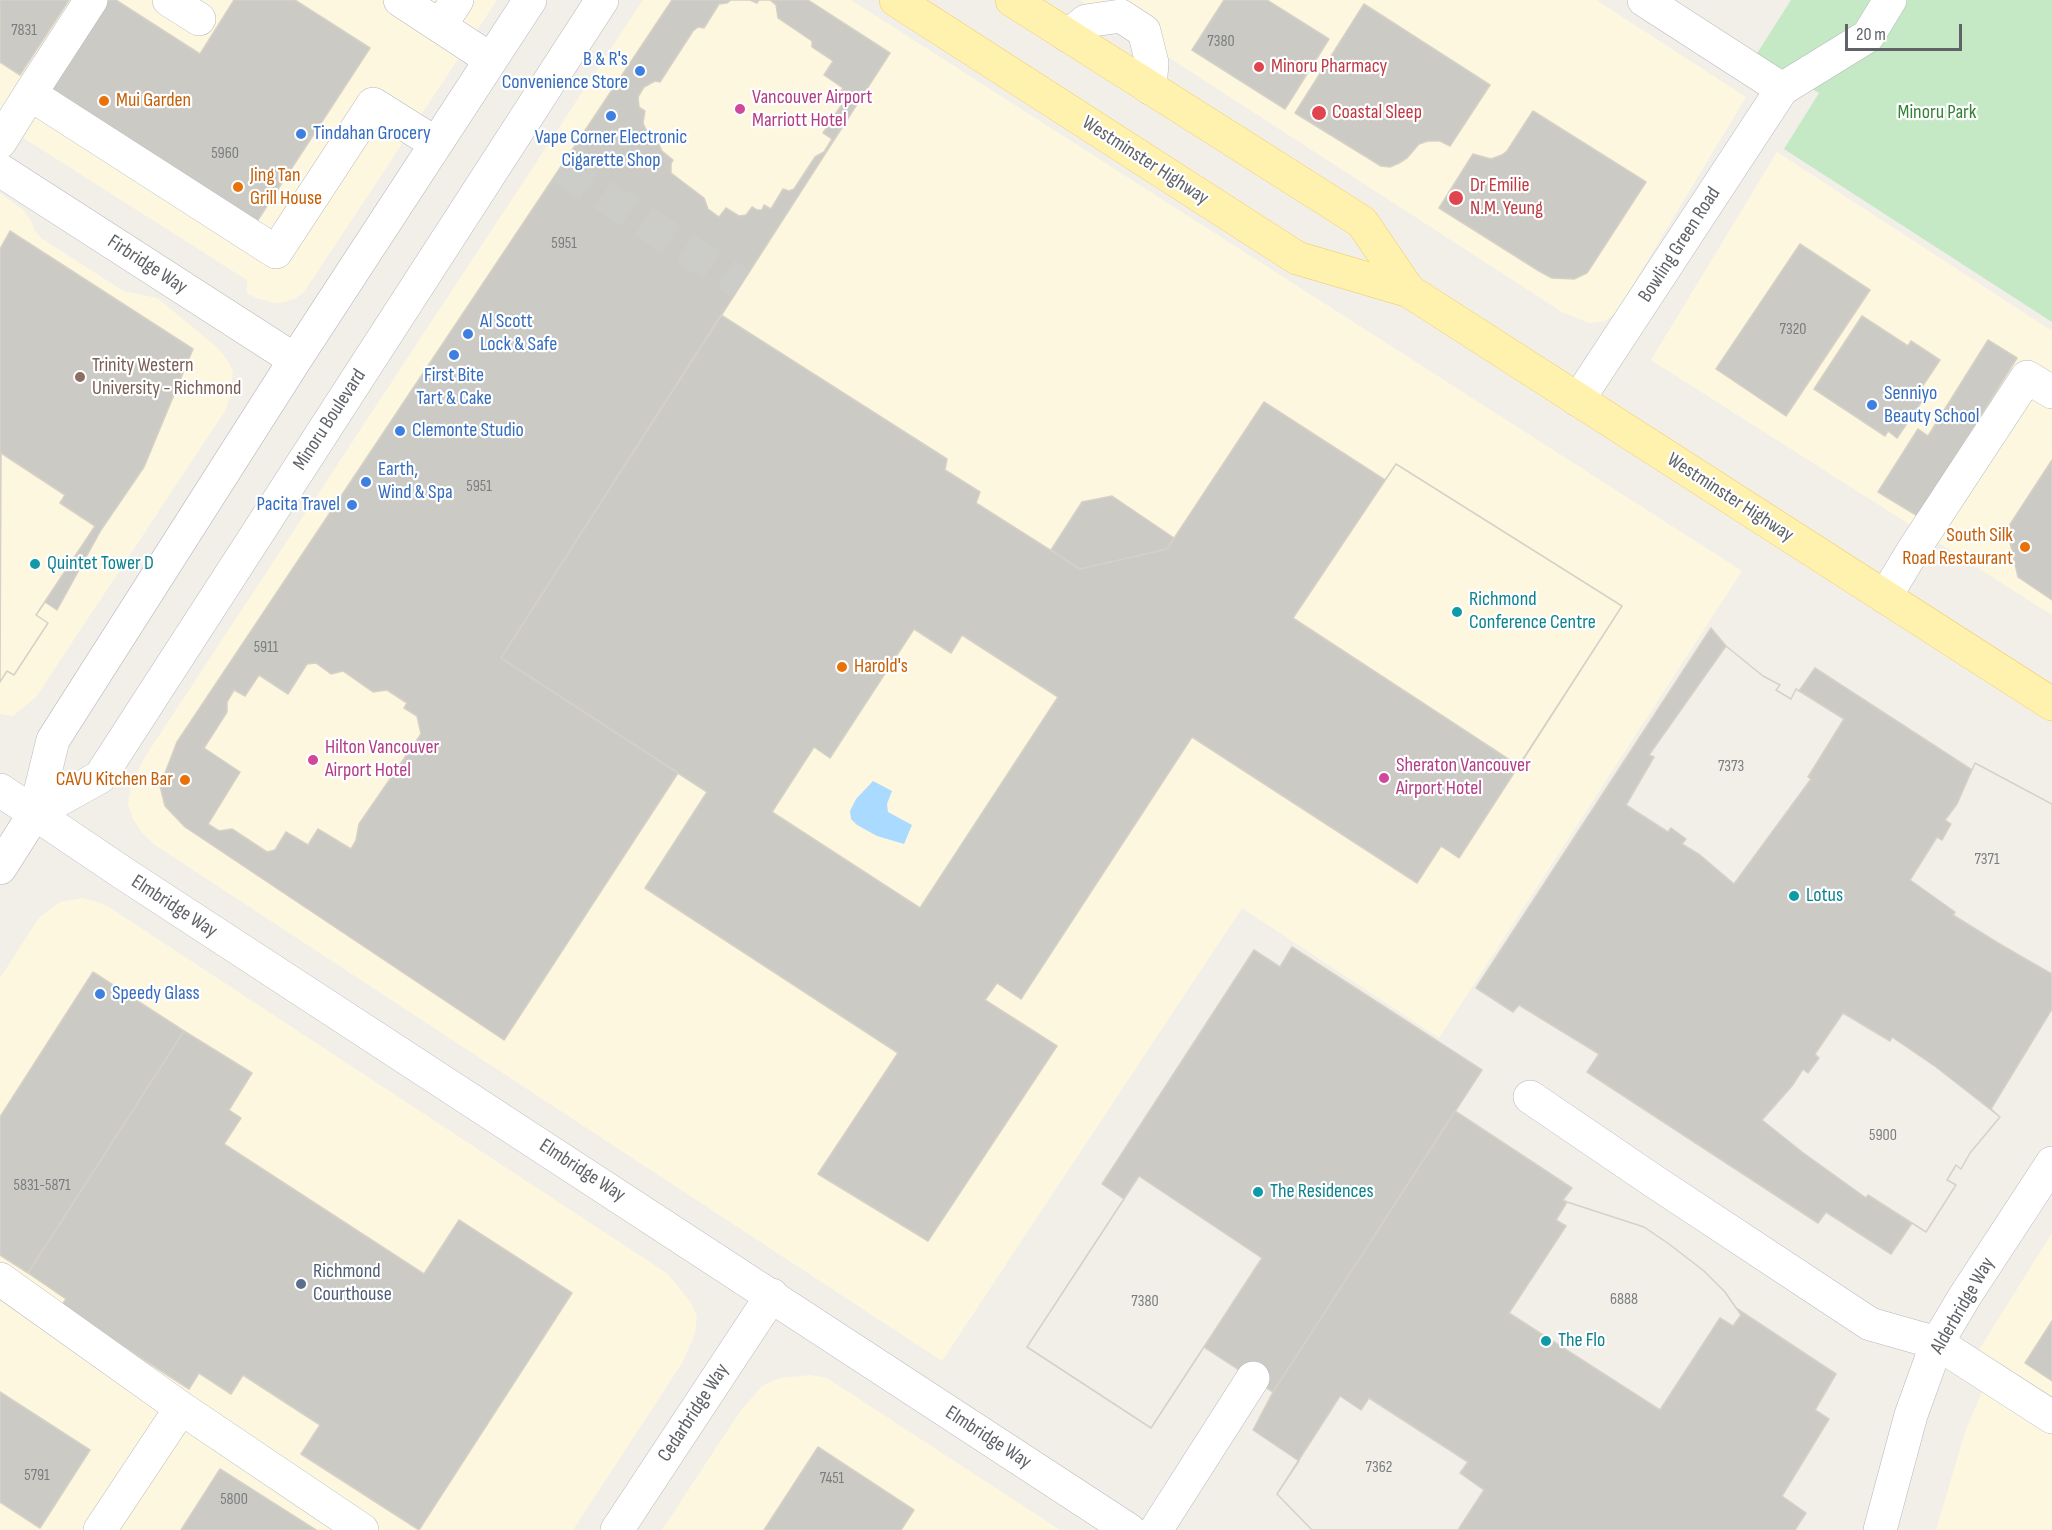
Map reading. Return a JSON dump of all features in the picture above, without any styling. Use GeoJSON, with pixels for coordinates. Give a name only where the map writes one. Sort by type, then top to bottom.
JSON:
{"type":"FeatureCollection","features":[{"type":"Feature","properties":{"kind":"main road","name":"Westminster Highway"},"geometry":{"type":"LineString","coordinates":[[896,0],[1297,258],[1409,291],[2052,704]]}},
{"type":"Feature","properties":{"kind":"main road","name":"Westminster Highway"},"geometry":{"type":"LineString","coordinates":[[1012,0],[1362,222],[1409,291]]}},
{"type":"Feature","properties":{"kind":"street"},"geometry":{"type":"LineString","coordinates":[[0,142],[91,0]]}},
{"type":"Feature","properties":{"kind":"street"},"geometry":{"type":"LineString","coordinates":[[169,0],[199,19]]}},
{"type":"Feature","properties":{"kind":"street"},"geometry":{"type":"LineString","coordinates":[[400,0],[448,13],[490,59]]}},
{"type":"Feature","properties":{"kind":"street","name":"Minoru Boulevard"},"geometry":{"type":"LineString","coordinates":[[0,868],[35,813],[53,740],[295,360],[530,0]]}},
{"type":"Feature","properties":{"kind":"street","name":"Minoru Boulevard"},"geometry":{"type":"LineString","coordinates":[[35,813],[100,777],[602,0]]}},
{"type":"Feature","properties":{"kind":"street"},"geometry":{"type":"LineString","coordinates":[[1644,0],[1782,89],[1868,36],[1890,0]]}},
{"type":"Feature","properties":{"kind":"street"},"geometry":{"type":"LineString","coordinates":[[1068,36],[1086,21],[1121,16],[1137,11],[1152,63],[1150,88]]}},
{"type":"Feature","properties":{"kind":"street","name":"Bowling Green Road"},"geometry":{"type":"LineString","coordinates":[[1578,400],[1782,89]]}},
{"type":"Feature","properties":{"kind":"street"},"geometry":{"type":"LineString","coordinates":[[30,94],[276,252],[373,104],[435,143]]}},
{"type":"Feature","properties":{"kind":"street","name":"Firbridge Way"},"geometry":{"type":"LineString","coordinates":[[0,170],[295,360]]}},
{"type":"Feature","properties":{"kind":"street"},"geometry":{"type":"LineString","coordinates":[[1885,597],[2027,377],[2052,392]]}},
{"type":"Feature","properties":{"kind":"street","name":"Elmbridge Way"},"geometry":{"type":"LineString","coordinates":[[0,790],[193,919],[1129,1530]]}},
{"type":"Feature","properties":{"kind":"street"},"geometry":{"type":"LineString","coordinates":[[1530,1097],[1870,1324],[1937,1343],[2052,1417]]}},
{"type":"Feature","properties":{"kind":"street","name":"Alderbridge Way"},"geometry":{"type":"LineString","coordinates":[[1880,1530],[1911,1415],[1937,1343],[2052,1163]]}},
{"type":"Feature","properties":{"kind":"street"},"geometry":{"type":"LineString","coordinates":[[0,1279],[181,1408],[362,1530]]}},
{"type":"Feature","properties":{"kind":"street","name":"Cedarbridge Way"},"geometry":{"type":"LineString","coordinates":[[617,1530],[772,1295]]}},
{"type":"Feature","properties":{"kind":"street"},"geometry":{"type":"LineString","coordinates":[[1156,1530],[1253,1378]]}},
{"type":"Feature","properties":{"kind":"street"},"geometry":{"type":"LineString","coordinates":[[100,1530],[181,1408]]}},
{"type":"Feature","properties":{"kind":"shaded area"},"geometry":{"type":"Polygon","coordinates":[[[0,0],[497,0],[304,292],[296,298],[275,303],[247,293],[247,280],[0,123],[0,0]]]}},
{"type":"Feature","properties":{"kind":"shaded area"},"geometry":{"type":"Polygon","coordinates":[[[643,0],[851,0],[1742,571],[1439,1038],[1242,908],[942,1361],[155,845],[142,833],[133,819],[128,804],[131,785],[143,760],[643,0]]]}},
{"type":"Feature","properties":{"kind":"shaded area"},"geometry":{"type":"Polygon","coordinates":[[[1080,0],[1596,0],[1746,97],[1617,311],[1605,321],[1589,323],[1562,312],[1080,0]]]}},
{"type":"Feature","properties":{"kind":"shaded area"},"geometry":{"type":"Polygon","coordinates":[[[1777,152],[2052,331],[2052,615],[1651,360],[1777,152]]]}},
{"type":"Feature","properties":{"kind":"shaded area"},"geometry":{"type":"Polygon","coordinates":[[[0,193],[23,210],[41,238],[120,289],[157,298],[218,348],[233,371],[230,398],[225,411],[36,697],[13,716],[0,714],[0,193]]]}},
{"type":"Feature","properties":{"kind":"shaded area"},"geometry":{"type":"Polygon","coordinates":[[[82,898],[101,903],[115,911],[668,1274],[691,1303],[697,1316],[695,1334],[682,1363],[573,1530],[0,1530],[0,978],[39,918],[60,902],[82,898]]]}},
{"type":"Feature","properties":{"kind":"shaded area"},"geometry":{"type":"Polygon","coordinates":[[[2052,1233],[2052,1402],[1977,1353],[2052,1233]]]}},
{"type":"Feature","properties":{"kind":"shaded area"},"geometry":{"type":"Polygon","coordinates":[[[811,1375],[827,1378],[1060,1530],[662,1530],[739,1413],[762,1386],[780,1378],[811,1375]]]}},
{"type":"Feature","properties":{"kind":"shaded area"},"geometry":{"type":"Polygon","coordinates":[[[1986,1383],[2052,1426],[2052,1530],[1936,1530],[1966,1429],[1986,1383]]]}},
{"type":"Feature","properties":{"kind":"green space","name":"Minoru Park"},"geometry":{"type":"Polygon","coordinates":[[[1791,0],[2052,0],[2052,322],[1784,149],[1819,93],[1756,55],[1791,0]]]}},
{"type":"Feature","properties":{"kind":"water"},"geometry":{"type":"Polygon","coordinates":[[[873,781],[892,791],[887,804],[888,812],[912,825],[904,844],[877,836],[851,819],[850,811],[856,799],[873,781]]]}},
{"type":"Feature","properties":{"kind":"building"},"geometry":{"type":"Polygon","coordinates":[[[0,0],[69,0],[20,75],[0,62],[0,0]]]}},
{"type":"Feature","properties":{"kind":"building"},"geometry":{"type":"Polygon","coordinates":[[[98,0],[116,0],[200,54],[234,0],[295,0],[370,48],[256,223],[43,84],[98,0]]]}},
{"type":"Feature","properties":{"kind":"building"},"geometry":{"type":"Polygon","coordinates":[[[672,0],[808,0],[890,53],[501,658],[678,773],[504,1040],[185,827],[165,806],[160,786],[177,742],[672,0]]]}},
{"type":"Feature","properties":{"kind":"building","name":"Vancouver Airport Marriott Hotel"},"geometry":{"type":"Polygon","coordinates":[[[731,0],[750,0],[757,3],[759,0],[770,0],[776,5],[778,18],[812,41],[812,47],[833,61],[824,75],[843,88],[836,100],[842,104],[823,133],[832,139],[824,152],[815,157],[794,189],[789,191],[783,189],[771,209],[764,205],[762,210],[752,207],[746,215],[739,216],[726,208],[719,217],[708,209],[704,198],[671,173],[673,160],[662,151],[657,140],[647,132],[643,123],[645,111],[639,107],[638,97],[644,87],[655,81],[660,82],[693,31],[698,27],[704,28],[719,4],[731,0]]]}},
{"type":"Feature","properties":{"kind":"building"},"geometry":{"type":"Polygon","coordinates":[[[1224,0],[1267,0],[1329,39],[1285,109],[1192,50],[1224,0]]]}},
{"type":"Feature","properties":{"kind":"building"},"geometry":{"type":"Polygon","coordinates":[[[1364,4],[1490,85],[1450,146],[1440,141],[1428,141],[1419,144],[1407,158],[1399,163],[1390,167],[1381,166],[1295,113],[1364,4]]]}},
{"type":"Feature","properties":{"kind":"building"},"geometry":{"type":"Polygon","coordinates":[[[1533,111],[1646,182],[1587,273],[1574,279],[1552,278],[1439,208],[1473,154],[1491,159],[1502,155],[1533,111]]]}},
{"type":"Feature","properties":{"kind":"building"},"geometry":{"type":"Polygon","coordinates":[[[10,231],[193,349],[144,467],[101,530],[57,610],[45,602],[36,615],[48,623],[14,675],[7,671],[0,682],[0,249],[10,231]]]}},
{"type":"Feature","properties":{"kind":"building"},"geometry":{"type":"Polygon","coordinates":[[[1800,244],[1870,290],[1786,416],[1716,369],[1800,244]]]}},
{"type":"Feature","properties":{"kind":"building","name":"Sheraton Vancouver Airport Hotel"},"geometry":{"type":"Polygon","coordinates":[[[721,315],[947,459],[945,470],[980,492],[976,503],[1080,569],[1167,549],[1264,402],[1385,480],[1396,464],[1622,606],[1459,858],[1441,846],[1417,883],[1192,737],[1021,999],[997,983],[985,1000],[1057,1046],[928,1241],[818,1174],[898,1053],[645,888],[707,792],[501,658],[721,315]],[[914,629],[830,758],[814,747],[772,812],[920,908],[1058,697],[962,635],[951,653],[914,629]]]}},
{"type":"Feature","properties":{"kind":"building"},"geometry":{"type":"Polygon","coordinates":[[[1862,316],[1908,346],[1911,341],[1940,360],[1920,390],[1927,394],[1897,438],[1888,431],[1885,436],[1814,389],[1862,316]]]}},
{"type":"Feature","properties":{"kind":"building"},"geometry":{"type":"Polygon","coordinates":[[[1988,340],[2017,358],[1918,516],[1878,492],[1918,429],[1928,436],[1988,340]]]}},
{"type":"Feature","properties":{"kind":"building","name":"Quintet Tower D"},"geometry":{"type":"Polygon","coordinates":[[[1,453],[65,495],[60,503],[95,526],[36,615],[48,623],[14,675],[7,671],[0,682],[1,453]]]}},
{"type":"Feature","properties":{"kind":"building"},"geometry":{"type":"Polygon","coordinates":[[[2052,460],[2052,600],[2018,577],[2007,529],[2052,460]]]}},
{"type":"Feature","properties":{"kind":"building","name":"Richmond Conference Centre"},"geometry":{"type":"Polygon","coordinates":[[[1396,464],[1622,606],[1519,766],[1293,618],[1396,464]]]}},
{"type":"Feature","properties":{"kind":"building"},"geometry":{"type":"Polygon","coordinates":[[[1112,496],[1174,538],[1167,549],[1080,569],[1051,550],[1082,502],[1112,496]]]}},
{"type":"Feature","properties":{"kind":"building","name":"Lotus"},"geometry":{"type":"Polygon","coordinates":[[[1711,628],[1726,646],[1763,676],[1780,685],[1776,690],[1791,699],[1796,689],[1799,691],[1815,668],[1972,770],[1975,763],[2052,804],[2052,1009],[1991,1109],[2000,1117],[1970,1153],[1961,1169],[1956,1165],[1947,1180],[1956,1185],[1926,1232],[1912,1223],[1891,1254],[1826,1212],[1818,1223],[1587,1072],[1599,1054],[1519,1005],[1513,1012],[1476,988],[1711,628]]]}},
{"type":"Feature","properties":{"kind":"building"},"geometry":{"type":"Polygon","coordinates":[[[1726,646],[1763,676],[1780,685],[1776,690],[1791,699],[1796,689],[1844,719],[1808,777],[1811,779],[1734,884],[1700,855],[1682,844],[1686,839],[1671,828],[1668,832],[1626,805],[1654,757],[1649,755],[1726,646]]]}},
{"type":"Feature","properties":{"kind":"building","name":"Hilton Vancouver Airport Hotel"},"geometry":{"type":"Polygon","coordinates":[[[316,663],[331,674],[343,671],[373,692],[387,690],[407,703],[404,708],[417,716],[421,734],[359,824],[356,840],[351,849],[318,829],[308,845],[286,832],[275,850],[267,852],[232,829],[219,831],[208,824],[240,772],[204,748],[227,712],[227,702],[234,690],[245,696],[259,675],[288,694],[307,664],[316,663]]]}},
{"type":"Feature","properties":{"kind":"building"},"geometry":{"type":"Polygon","coordinates":[[[1975,763],[2052,804],[2052,974],[1953,915],[1955,912],[1910,880],[1937,837],[1942,840],[1951,824],[1945,820],[1957,804],[1975,763]]]}},
{"type":"Feature","properties":{"kind":"building","name":"The Residences"},"geometry":{"type":"Polygon","coordinates":[[[1292,947],[1482,1070],[1273,1392],[1204,1347],[1151,1428],[1027,1347],[1124,1199],[1102,1184],[1254,950],[1280,967],[1292,947]]]}},
{"type":"Feature","properties":{"kind":"building"},"geometry":{"type":"Polygon","coordinates":[[[93,972],[184,1031],[28,1273],[0,1255],[0,1117],[93,972]]]}},
{"type":"Feature","properties":{"kind":"building"},"geometry":{"type":"Polygon","coordinates":[[[1843,1013],[1890,1041],[1892,1037],[1936,1067],[2000,1117],[1970,1153],[1961,1169],[1956,1165],[1947,1180],[1956,1185],[1926,1232],[1868,1195],[1866,1198],[1762,1120],[1792,1086],[1803,1069],[1808,1073],[1819,1058],[1815,1054],[1843,1013]]]}},
{"type":"Feature","properties":{"kind":"building","name":"Richmond Courthouse"},"geometry":{"type":"Polygon","coordinates":[[[184,1031],[252,1073],[229,1110],[241,1118],[224,1144],[424,1274],[459,1220],[572,1293],[419,1530],[301,1454],[320,1425],[243,1375],[231,1394],[199,1373],[189,1389],[61,1306],[66,1299],[28,1273],[184,1031]]]}},
{"type":"Feature","properties":{"kind":"building","name":"The Flo"},"geometry":{"type":"Polygon","coordinates":[[[1455,1111],[1572,1188],[1563,1200],[1644,1227],[1669,1244],[1704,1271],[1725,1292],[1736,1308],[1836,1374],[1815,1410],[1829,1419],[1782,1496],[1806,1513],[1795,1530],[1312,1530],[1277,1494],[1299,1461],[1253,1430],[1273,1392],[1455,1111]]]}},
{"type":"Feature","properties":{"kind":"building"},"geometry":{"type":"Polygon","coordinates":[[[1139,1176],[1262,1258],[1151,1428],[1027,1347],[1139,1176]]]}},
{"type":"Feature","properties":{"kind":"building"},"geometry":{"type":"Polygon","coordinates":[[[1567,1202],[1644,1227],[1704,1271],[1725,1292],[1741,1315],[1733,1326],[1720,1318],[1660,1410],[1509,1313],[1566,1226],[1556,1220],[1567,1202]]]}},
{"type":"Feature","properties":{"kind":"building"},"geometry":{"type":"Polygon","coordinates":[[[2052,1321],[2052,1381],[2025,1363],[2052,1321]]]}},
{"type":"Feature","properties":{"kind":"building"},"geometry":{"type":"Polygon","coordinates":[[[0,1392],[90,1450],[40,1528],[0,1502],[0,1392]]]}},
{"type":"Feature","properties":{"kind":"building"},"geometry":{"type":"Polygon","coordinates":[[[1340,1396],[1361,1410],[1369,1398],[1468,1462],[1460,1473],[1484,1490],[1458,1530],[1312,1530],[1277,1494],[1340,1396]]]}},
{"type":"Feature","properties":{"kind":"building"},"geometry":{"type":"Polygon","coordinates":[[[818,1447],[914,1510],[901,1530],[764,1530],[818,1447]]]}},
{"type":"Feature","properties":{"kind":"building"},"geometry":{"type":"Polygon","coordinates":[[[220,1469],[316,1530],[181,1530],[220,1469]]]}},
{"type":"Feature","properties":{"kind":"tunnel"},"geometry":{"type":"LineString","coordinates":[[561,168],[741,284]]}},
{"type":"Feature","properties":{"kind":"place","name":"Minoru Pharmacy"},"geometry":{"type":"Point","coordinates":[1259,67]}},
{"type":"Feature","properties":{"kind":"place","name":"B & R's Convenience Store"},"geometry":{"type":"Point","coordinates":[640,71]}},
{"type":"Feature","properties":{"kind":"place","name":"Mui Garden"},"geometry":{"type":"Point","coordinates":[104,101]}},
{"type":"Feature","properties":{"kind":"place","name":"Vancouver Airport Marriott Hotel"},"geometry":{"type":"Point","coordinates":[740,109]}},
{"type":"Feature","properties":{"kind":"place","name":"Coastal Sleep"},"geometry":{"type":"Point","coordinates":[1319,113]}},
{"type":"Feature","properties":{"kind":"place","name":"Vape Corner Electronic Cigarette Shop"},"geometry":{"type":"Point","coordinates":[611,116]}},
{"type":"Feature","properties":{"kind":"place","name":"Tindahan Grocery"},"geometry":{"type":"Point","coordinates":[301,134]}},
{"type":"Feature","properties":{"kind":"place","name":"Jing Tan Grill House"},"geometry":{"type":"Point","coordinates":[238,187]}},
{"type":"Feature","properties":{"kind":"place","name":"Dr Emilie N.M. Yeung"},"geometry":{"type":"Point","coordinates":[1456,198]}},
{"type":"Feature","properties":{"kind":"place","name":"Al Scott Lock & Safe"},"geometry":{"type":"Point","coordinates":[468,334]}},
{"type":"Feature","properties":{"kind":"place","name":"First Bite Tart & Cake"},"geometry":{"type":"Point","coordinates":[454,355]}},
{"type":"Feature","properties":{"kind":"place","name":"Trinity Western University - Richmond"},"geometry":{"type":"Point","coordinates":[80,377]}},
{"type":"Feature","properties":{"kind":"place","name":"Senniyo Beauty School"},"geometry":{"type":"Point","coordinates":[1872,405]}},
{"type":"Feature","properties":{"kind":"place","name":"Clemonte Studio"},"geometry":{"type":"Point","coordinates":[400,431]}},
{"type":"Feature","properties":{"kind":"place","name":"Earth, Wind & Spa"},"geometry":{"type":"Point","coordinates":[366,482]}},
{"type":"Feature","properties":{"kind":"place","name":"Pacita Travel"},"geometry":{"type":"Point","coordinates":[352,505]}},
{"type":"Feature","properties":{"kind":"place","name":"South Silk Road Restaurant"},"geometry":{"type":"Point","coordinates":[2025,547]}},
{"type":"Feature","properties":{"kind":"place","name":"Quintet Tower D"},"geometry":{"type":"Point","coordinates":[35,564]}},
{"type":"Feature","properties":{"kind":"place","name":"Richmond Conference Centre"},"geometry":{"type":"Point","coordinates":[1457,612]}},
{"type":"Feature","properties":{"kind":"place","name":"Harold's"},"geometry":{"type":"Point","coordinates":[842,667]}},
{"type":"Feature","properties":{"kind":"place","name":"Hilton Vancouver Airport Hotel"},"geometry":{"type":"Point","coordinates":[313,760]}},
{"type":"Feature","properties":{"kind":"place","name":"Sheraton Vancouver Airport Hotel"},"geometry":{"type":"Point","coordinates":[1384,778]}},
{"type":"Feature","properties":{"kind":"place","name":"CAVU Kitchen Bar"},"geometry":{"type":"Point","coordinates":[185,780]}},
{"type":"Feature","properties":{"kind":"place","name":"Lotus"},"geometry":{"type":"Point","coordinates":[1794,896]}},
{"type":"Feature","properties":{"kind":"place","name":"Speedy Glass"},"geometry":{"type":"Point","coordinates":[100,994]}},
{"type":"Feature","properties":{"kind":"place","name":"The Residences"},"geometry":{"type":"Point","coordinates":[1258,1192]}},
{"type":"Feature","properties":{"kind":"place","name":"Richmond Courthouse"},"geometry":{"type":"Point","coordinates":[301,1284]}},
{"type":"Feature","properties":{"kind":"place","name":"The Flo"},"geometry":{"type":"Point","coordinates":[1546,1341]}}]}
